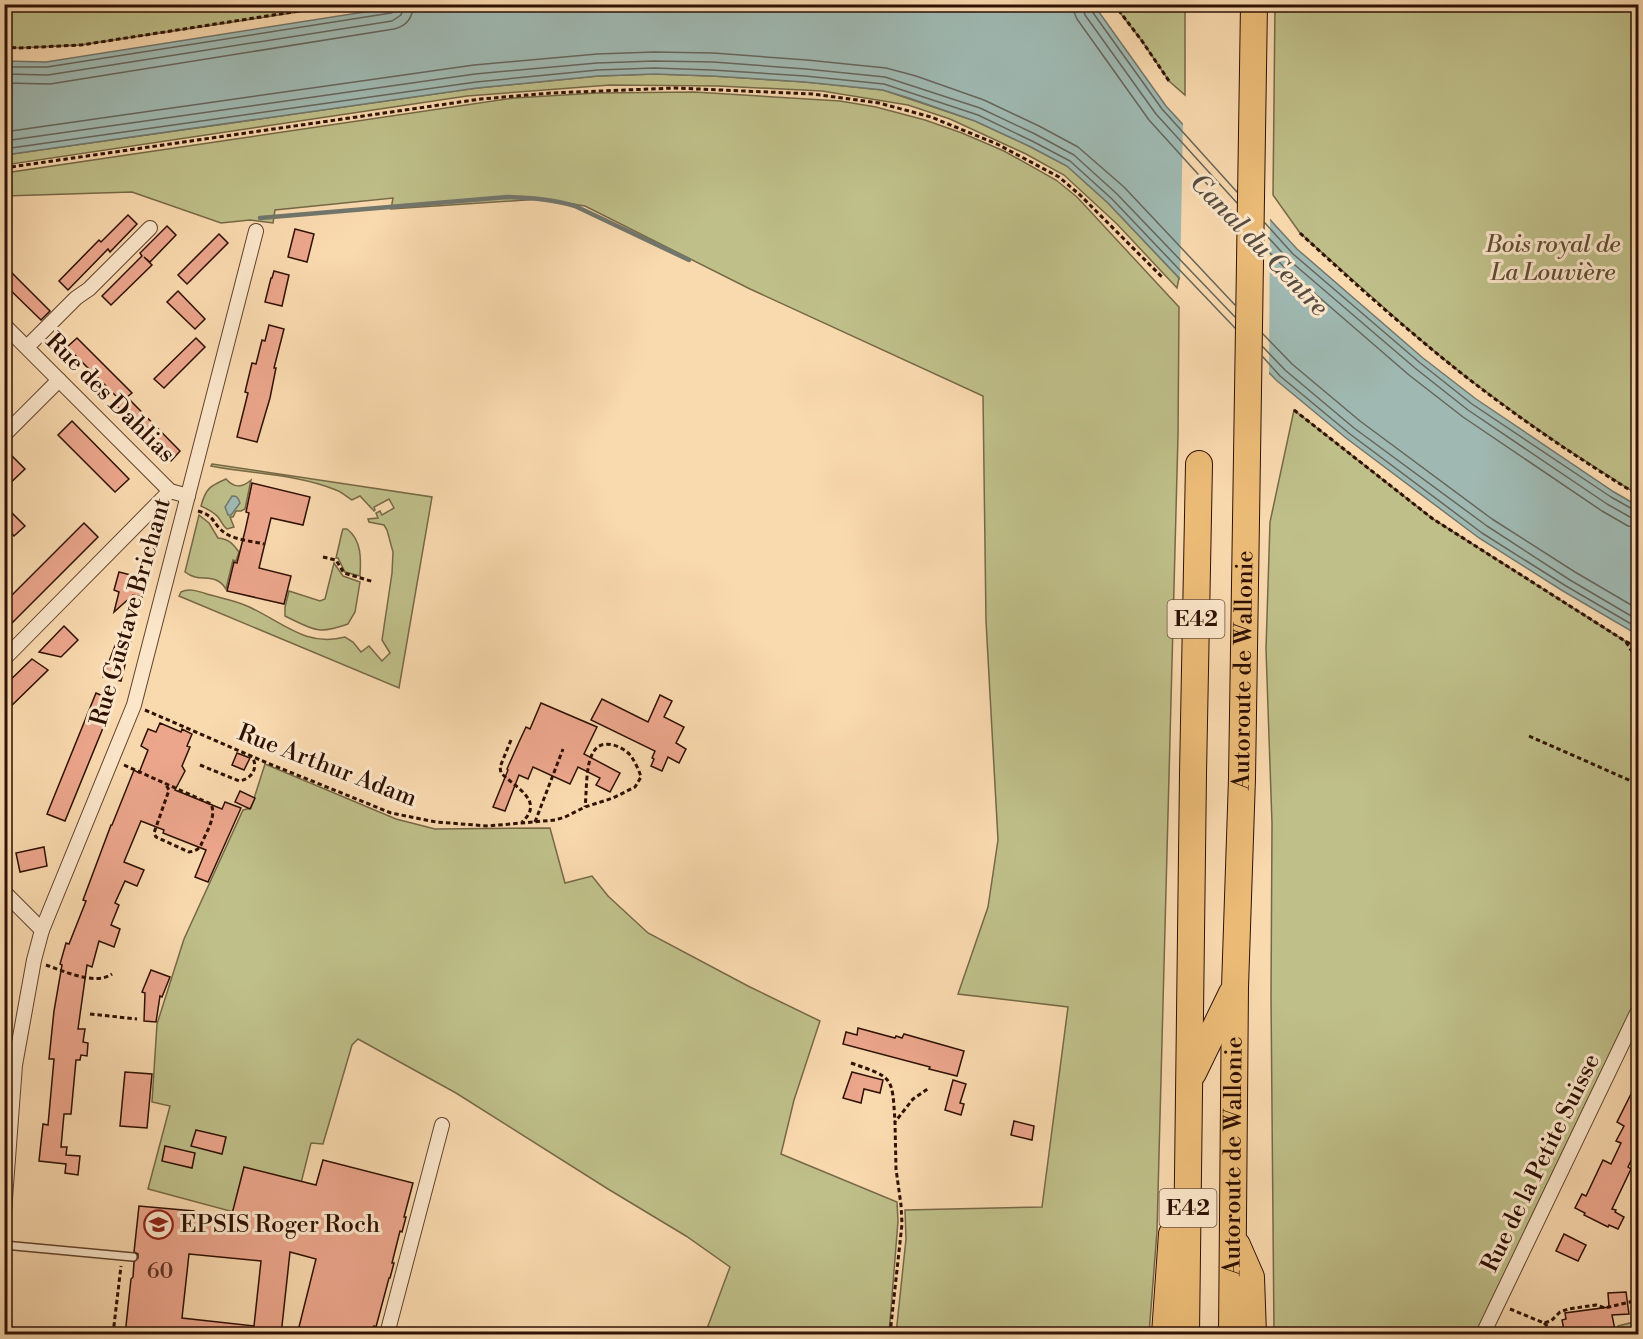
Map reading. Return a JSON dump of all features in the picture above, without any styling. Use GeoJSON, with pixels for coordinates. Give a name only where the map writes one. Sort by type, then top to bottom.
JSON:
{"type":"FeatureCollection","features":[{"type":"Feature","properties":{"kind":"highway","name":"Autoroute de Wallonie"},"geometry":{"type":"LineString","coordinates":[[1233,1335],[1235,987],[1242,778],[1254,9]]}},
{"type":"Feature","properties":{"kind":"highway","name":"Autoroute de Wallonie"},"geometry":{"type":"LineString","coordinates":[[1186,1335],[1199,464]]}},
{"type":"Feature","properties":{"kind":"highway"},"geometry":{"type":"LineString","coordinates":[[1165,1335],[1170,1251],[1189,1081],[1235,987]]}},
{"type":"Feature","properties":{"kind":"highway"},"geometry":{"type":"LineString","coordinates":[[1234,1238],[1251,1277],[1253,1335]]}},
{"type":"Feature","properties":{"kind":"street"},"geometry":{"type":"LineString","coordinates":[[27,347],[150,228]]}},
{"type":"Feature","properties":{"kind":"street","name":"Rue Gustave Brichant"},"geometry":{"type":"LineString","coordinates":[[4,1212],[15,1065],[34,960],[42,930],[134,705],[256,231]]}},
{"type":"Feature","properties":{"kind":"street","name":"Rue des Dahlias"},"geometry":{"type":"LineString","coordinates":[[4,325],[170,491],[186,501]]}},
{"type":"Feature","properties":{"kind":"street"},"geometry":{"type":"LineString","coordinates":[[4,435],[59,380]]}},
{"type":"Feature","properties":{"kind":"street"},"geometry":{"type":"LineString","coordinates":[[4,659],[170,491]]}},
{"type":"Feature","properties":{"kind":"street"},"geometry":{"type":"LineString","coordinates":[[4,892],[42,930]]}},
{"type":"Feature","properties":{"kind":"street","name":"Rue de la Petite Suisse"},"geometry":{"type":"LineString","coordinates":[[1483,1335],[1638,1011]]}},
{"type":"Feature","properties":{"kind":"street"},"geometry":{"type":"LineString","coordinates":[[4,1077],[15,1065]]}},
{"type":"Feature","properties":{"kind":"street"},"geometry":{"type":"LineString","coordinates":[[387,1335],[442,1125]]}},
{"type":"Feature","properties":{"kind":"lane"},"geometry":{"type":"LineString","coordinates":[[4,1245],[133,1257]]}},
{"type":"Feature","properties":{"kind":"path"},"geometry":{"type":"LineString","coordinates":[[4,47],[81,45],[344,4]]}},
{"type":"Feature","properties":{"kind":"path"},"geometry":{"type":"LineString","coordinates":[[1114,4],[1168,81]]}},
{"type":"Feature","properties":{"kind":"path"},"geometry":{"type":"LineString","coordinates":[[4,168],[481,99],[561,92],[675,88],[813,94],[879,103],[931,117],[997,144],[1037,164],[1059,177],[1080,195],[1163,278]]}},
{"type":"Feature","properties":{"kind":"path"},"geometry":{"type":"LineString","coordinates":[[1300,233],[1417,337],[1466,377],[1547,435],[1638,495]]}},
{"type":"Feature","properties":{"kind":"path"},"geometry":{"type":"LineString","coordinates":[[1294,410],[1433,519],[1638,648]]}},
{"type":"Feature","properties":{"kind":"path"},"geometry":{"type":"LineString","coordinates":[[186,501],[207,514],[223,532],[264,543]]}},
{"type":"Feature","properties":{"kind":"path"},"geometry":{"type":"LineString","coordinates":[[323,557],[336,560],[344,573],[374,582]]}},
{"type":"Feature","properties":{"kind":"path"},"geometry":{"type":"LineString","coordinates":[[1625,641],[1638,661]]}},
{"type":"Feature","properties":{"kind":"path","name":"Rue Arthur Adam"},"geometry":{"type":"LineString","coordinates":[[134,705],[253,757],[391,813],[436,822],[467,825],[520,824],[561,818],[613,798],[640,782],[641,777],[632,757],[623,748],[606,744],[594,751],[589,762],[585,807]]}},
{"type":"Feature","properties":{"kind":"path"},"geometry":{"type":"LineString","coordinates":[[1529,736],[1638,784]]}},
{"type":"Feature","properties":{"kind":"path"},"geometry":{"type":"LineString","coordinates":[[511,740],[500,767],[501,773],[531,803],[529,816],[520,824]]}},
{"type":"Feature","properties":{"kind":"path"},"geometry":{"type":"LineString","coordinates":[[535,822],[563,749]]}},
{"type":"Feature","properties":{"kind":"path"},"geometry":{"type":"LineString","coordinates":[[200,765],[239,781],[245,780],[254,772],[256,766],[253,757]]}},
{"type":"Feature","properties":{"kind":"path"},"geometry":{"type":"LineString","coordinates":[[111,759],[165,783],[211,804],[213,817],[199,849],[189,852],[156,837],[154,833],[170,790],[165,783]]}},
{"type":"Feature","properties":{"kind":"path"},"geometry":{"type":"LineString","coordinates":[[34,960],[93,979],[104,979],[112,974]]}},
{"type":"Feature","properties":{"kind":"path"},"geometry":{"type":"LineString","coordinates":[[90,1014],[137,1019]]}},
{"type":"Feature","properties":{"kind":"path"},"geometry":{"type":"LineString","coordinates":[[851,1063],[882,1074],[889,1080],[892,1088],[896,1169],[902,1224],[891,1335]]}},
{"type":"Feature","properties":{"kind":"path"},"geometry":{"type":"LineString","coordinates":[[895,1122],[913,1099],[929,1088]]}},
{"type":"Feature","properties":{"kind":"path"},"geometry":{"type":"LineString","coordinates":[[113,1335],[122,1256]]}},
{"type":"Feature","properties":{"kind":"path"},"geometry":{"type":"LineString","coordinates":[[1544,1323],[1568,1309],[1596,1305],[1605,1308],[1638,1300]]}},
{"type":"Feature","properties":{"kind":"path"},"geometry":{"type":"LineString","coordinates":[[1498,1304],[1544,1323],[1556,1335]]}},
{"type":"Feature","properties":{"kind":"green space"},"geometry":{"type":"Polygon","coordinates":[[[4,5],[344,5],[81,45],[19,48],[5,47],[4,5]]]}},
{"type":"Feature","properties":{"kind":"green space"},"geometry":{"type":"Polygon","coordinates":[[[1114,5],[1185,5],[1185,95],[1169,81],[1114,5]]]}},
{"type":"Feature","properties":{"kind":"green space","name":"Bois royal de La Louvière"},"geometry":{"type":"Polygon","coordinates":[[[1275,5],[1638,5],[1638,495],[1565,448],[1466,377],[1417,337],[1300,233],[1273,195],[1275,5]]]}},
{"type":"Feature","properties":{"kind":"green space"},"geometry":{"type":"Polygon","coordinates":[[[655,74],[805,82],[883,90],[975,121],[1067,166],[1108,203],[1179,278],[1177,288],[1117,224],[1064,175],[1026,154],[950,119],[908,105],[822,91],[718,86],[610,85],[467,96],[5,165],[5,155],[477,88],[598,76],[655,74]]]}},
{"type":"Feature","properties":{"kind":"green space"},"geometry":{"type":"Polygon","coordinates":[[[694,92],[840,101],[876,107],[925,120],[1004,151],[1056,180],[1077,197],[1179,307],[1178,435],[1157,1231],[1149,1334],[896,1334],[906,1239],[905,1210],[1042,1207],[1068,1007],[958,994],[988,907],[998,840],[986,621],[983,396],[750,289],[585,206],[541,199],[391,209],[393,198],[275,210],[273,223],[250,220],[221,223],[132,192],[5,196],[5,173],[514,98],[597,93],[694,92]]]}},
{"type":"Feature","properties":{"kind":"green space"},"geometry":{"type":"Polygon","coordinates":[[[1294,410],[1433,519],[1638,648],[1638,1011],[1482,1334],[1274,1334],[1272,824],[1266,649],[1270,522],[1294,410]]]}},
{"type":"Feature","properties":{"kind":"green space"},"geometry":{"type":"Polygon","coordinates":[[[212,464],[432,497],[399,688],[179,596],[181,592],[194,590],[237,602],[305,636],[317,639],[345,637],[353,642],[361,652],[369,646],[382,661],[390,653],[382,640],[393,552],[384,525],[369,522],[368,519],[378,518],[376,513],[380,511],[382,515],[394,508],[389,499],[374,507],[374,511],[360,496],[352,500],[338,491],[306,481],[211,466],[212,464]]]}},
{"type":"Feature","properties":{"kind":"green space"},"geometry":{"type":"Polygon","coordinates":[[[226,479],[238,486],[251,480],[245,509],[236,511],[233,517],[230,517],[234,527],[227,529],[216,515],[201,506],[209,488],[226,479]]]}},
{"type":"Feature","properties":{"kind":"green space"},"geometry":{"type":"Polygon","coordinates":[[[199,515],[209,523],[218,538],[230,542],[239,552],[236,561],[233,560],[226,589],[217,580],[196,577],[185,572],[199,515]]]}},
{"type":"Feature","properties":{"kind":"green space"},"geometry":{"type":"Polygon","coordinates":[[[343,529],[347,529],[352,534],[358,544],[360,576],[345,572],[336,558],[343,529]]]}},
{"type":"Feature","properties":{"kind":"green space"},"geometry":{"type":"Polygon","coordinates":[[[334,563],[343,576],[360,582],[355,612],[348,624],[322,630],[303,625],[285,616],[289,591],[320,601],[325,599],[334,563]]]}},
{"type":"Feature","properties":{"kind":"green space"},"geometry":{"type":"Polygon","coordinates":[[[265,764],[396,819],[435,829],[550,828],[565,883],[592,876],[608,896],[648,933],[820,1021],[794,1100],[781,1154],[897,1202],[898,1221],[889,1334],[705,1334],[730,1267],[686,1236],[456,1093],[358,1039],[352,1045],[323,1144],[311,1143],[290,1227],[148,1189],[170,1106],[152,1102],[157,1024],[184,939],[243,810],[251,808],[265,764]]]}},
{"type":"Feature","properties":{"kind":"green space"},"geometry":{"type":"Polygon","coordinates":[[[1638,1321],[1638,1334],[1615,1334],[1618,1326],[1638,1321]]]}},
{"type":"Feature","properties":{"kind":"water","name":"Canal du Centre"},"geometry":{"type":"Polygon","coordinates":[[[409,5],[1094,5],[1166,106],[1297,249],[1423,358],[1476,399],[1638,506],[1638,635],[1479,538],[1346,438],[1276,380],[1108,203],[1067,166],[975,121],[883,90],[712,76],[655,74],[598,76],[477,88],[5,155],[4,61],[46,62],[409,5]]]}},
{"type":"Feature","properties":{"kind":"water"},"geometry":{"type":"Polygon","coordinates":[[[232,496],[237,497],[240,503],[231,515],[228,515],[225,507],[232,496]]]}},
{"type":"Feature","properties":{"kind":"pier"},"geometry":{"type":"Polygon","coordinates":[[[1183,120],[1270,215],[1269,377],[1180,284],[1183,120]]]}},
{"type":"Feature","properties":{"kind":"building"},"geometry":{"type":"Polygon","coordinates":[[[128,215],[137,224],[110,252],[108,249],[68,290],[59,281],[99,240],[101,242],[128,215]]]}},
{"type":"Feature","properties":{"kind":"building"},"geometry":{"type":"Polygon","coordinates":[[[167,226],[176,235],[150,262],[144,257],[152,265],[111,305],[102,296],[142,256],[140,253],[167,226]]]}},
{"type":"Feature","properties":{"kind":"building"},"geometry":{"type":"Polygon","coordinates":[[[295,229],[314,234],[307,262],[288,257],[295,229]]]}},
{"type":"Feature","properties":{"kind":"building"},"geometry":{"type":"Polygon","coordinates":[[[219,234],[228,243],[187,284],[178,275],[219,234]]]}},
{"type":"Feature","properties":{"kind":"building"},"geometry":{"type":"Polygon","coordinates":[[[4,265],[50,311],[41,320],[4,284],[4,265]]]}},
{"type":"Feature","properties":{"kind":"building"},"geometry":{"type":"Polygon","coordinates":[[[274,271],[289,275],[282,306],[265,302],[274,271]]]}},
{"type":"Feature","properties":{"kind":"building"},"geometry":{"type":"Polygon","coordinates":[[[178,291],[205,319],[195,329],[167,302],[178,291]]]}},
{"type":"Feature","properties":{"kind":"building"},"geometry":{"type":"Polygon","coordinates":[[[269,325],[284,329],[274,368],[276,368],[270,398],[257,442],[237,437],[248,393],[245,392],[252,363],[256,364],[262,340],[265,341],[269,325]]]}},
{"type":"Feature","properties":{"kind":"building"},"geometry":{"type":"Polygon","coordinates":[[[77,338],[132,393],[127,397],[180,451],[171,461],[117,406],[121,401],[67,347],[77,338]]]}},
{"type":"Feature","properties":{"kind":"building"},"geometry":{"type":"Polygon","coordinates":[[[196,338],[205,347],[164,388],[154,379],[196,338]]]}},
{"type":"Feature","properties":{"kind":"building"},"geometry":{"type":"Polygon","coordinates":[[[72,421],[129,479],[115,492],[58,435],[72,421]]]}},
{"type":"Feature","properties":{"kind":"building"},"geometry":{"type":"Polygon","coordinates":[[[11,455],[25,469],[4,489],[4,462],[11,455]]]}},
{"type":"Feature","properties":{"kind":"building"},"geometry":{"type":"Polygon","coordinates":[[[252,483],[310,497],[303,525],[271,518],[259,568],[291,576],[284,604],[227,591],[245,531],[252,483]]]}},
{"type":"Feature","properties":{"kind":"building"},"geometry":{"type":"Polygon","coordinates":[[[4,505],[25,526],[14,536],[4,525],[4,505]]]}},
{"type":"Feature","properties":{"kind":"building"},"geometry":{"type":"Polygon","coordinates":[[[84,523],[98,537],[4,631],[4,603],[84,523]]]}},
{"type":"Feature","properties":{"kind":"building"},"geometry":{"type":"Polygon","coordinates":[[[119,572],[147,579],[142,597],[133,595],[114,612],[119,592],[114,590],[119,572]]]}},
{"type":"Feature","properties":{"kind":"building"},"geometry":{"type":"Polygon","coordinates":[[[123,625],[134,628],[121,681],[103,677],[123,625]]]}},
{"type":"Feature","properties":{"kind":"building"},"geometry":{"type":"Polygon","coordinates":[[[64,626],[78,640],[61,657],[39,652],[64,626]]]}},
{"type":"Feature","properties":{"kind":"building"},"geometry":{"type":"Polygon","coordinates":[[[32,659],[48,670],[4,713],[4,686],[32,659]]]}},
{"type":"Feature","properties":{"kind":"building"},"geometry":{"type":"Polygon","coordinates":[[[96,693],[114,701],[65,821],[47,814],[96,693]]]}},
{"type":"Feature","properties":{"kind":"building"},"geometry":{"type":"Polygon","coordinates":[[[660,695],[672,701],[664,717],[684,727],[676,743],[686,749],[679,763],[668,757],[662,771],[651,766],[655,751],[591,720],[602,699],[648,722],[660,695]]]}},
{"type":"Feature","properties":{"kind":"building"},"geometry":{"type":"Polygon","coordinates":[[[541,703],[597,727],[584,754],[620,773],[610,792],[596,785],[600,778],[578,767],[570,784],[533,767],[528,779],[519,775],[505,811],[493,807],[519,742],[526,727],[530,729],[541,703]]]}},
{"type":"Feature","properties":{"kind":"building"},"geometry":{"type":"Polygon","coordinates":[[[160,723],[192,734],[187,746],[190,747],[182,766],[185,771],[175,790],[222,809],[225,802],[241,808],[208,882],[195,877],[206,850],[163,833],[164,830],[141,821],[124,862],[144,870],[137,886],[125,881],[115,903],[119,905],[111,925],[120,929],[114,947],[99,941],[92,967],[87,965],[78,1029],[85,1029],[83,1042],[88,1043],[87,1056],[81,1055],[80,1060],[76,1060],[71,1114],[64,1114],[61,1147],[67,1147],[66,1155],[80,1156],[78,1175],[65,1173],[66,1164],[39,1161],[43,1124],[48,1125],[54,1059],[49,1059],[62,965],[60,964],[66,943],[69,944],[86,901],[83,900],[111,825],[134,770],[139,773],[148,750],[141,746],[148,729],[156,732],[160,723]]]}},
{"type":"Feature","properties":{"kind":"building"},"geometry":{"type":"Polygon","coordinates":[[[237,753],[250,758],[244,770],[232,765],[237,753]]]}},
{"type":"Feature","properties":{"kind":"building"},"geometry":{"type":"Polygon","coordinates":[[[240,791],[255,798],[250,809],[235,802],[240,791]]]}},
{"type":"Feature","properties":{"kind":"building"},"geometry":{"type":"Polygon","coordinates":[[[44,847],[47,866],[20,872],[16,853],[44,847]]]}},
{"type":"Feature","properties":{"kind":"building"},"geometry":{"type":"Polygon","coordinates":[[[151,970],[170,977],[162,997],[160,996],[156,1022],[144,1021],[145,993],[142,992],[151,970]]]}},
{"type":"Feature","properties":{"kind":"building"},"geometry":{"type":"Polygon","coordinates":[[[858,1028],[895,1038],[896,1036],[902,1038],[904,1034],[964,1051],[957,1076],[843,1044],[846,1032],[857,1035],[858,1028]]]}},
{"type":"Feature","properties":{"kind":"building"},"geometry":{"type":"Polygon","coordinates":[[[125,1072],[152,1074],[147,1128],[120,1126],[125,1072]]]}},
{"type":"Feature","properties":{"kind":"building"},"geometry":{"type":"Polygon","coordinates":[[[852,1072],[883,1080],[880,1093],[864,1089],[861,1103],[843,1098],[852,1072]]]}},
{"type":"Feature","properties":{"kind":"building"},"geometry":{"type":"Polygon","coordinates":[[[953,1080],[966,1084],[960,1103],[964,1104],[961,1115],[945,1110],[953,1080]]]}},
{"type":"Feature","properties":{"kind":"building"},"geometry":{"type":"Polygon","coordinates":[[[1638,1080],[1638,1146],[1628,1167],[1631,1169],[1612,1209],[1624,1217],[1618,1229],[1609,1225],[1608,1227],[1575,1208],[1582,1194],[1586,1196],[1603,1160],[1611,1164],[1621,1143],[1616,1141],[1624,1126],[1617,1122],[1638,1080]]]}},
{"type":"Feature","properties":{"kind":"building"},"geometry":{"type":"Polygon","coordinates":[[[1014,1121],[1034,1126],[1032,1140],[1011,1135],[1014,1121]]]}},
{"type":"Feature","properties":{"kind":"building"},"geometry":{"type":"Polygon","coordinates":[[[196,1130],[226,1137],[222,1154],[191,1146],[196,1130]]]}},
{"type":"Feature","properties":{"kind":"building"},"geometry":{"type":"Polygon","coordinates":[[[165,1146],[195,1153],[192,1168],[162,1161],[165,1146]]]}},
{"type":"Feature","properties":{"kind":"building"},"geometry":{"type":"Polygon","coordinates":[[[323,1160],[413,1183],[390,1278],[376,1327],[374,1326],[371,1335],[297,1335],[316,1259],[290,1252],[281,1335],[125,1335],[131,1279],[134,1262],[138,1258],[138,1254],[134,1252],[139,1206],[194,1211],[194,1214],[231,1218],[244,1167],[316,1185],[323,1160]],[[189,1254],[182,1318],[254,1326],[261,1261],[189,1254]]]}},
{"type":"Feature","properties":{"kind":"building"},"geometry":{"type":"Polygon","coordinates":[[[1564,1234],[1586,1245],[1578,1261],[1556,1251],[1564,1234]]]}},
{"type":"Feature","properties":{"kind":"building"},"geometry":{"type":"Polygon","coordinates":[[[1626,1292],[1629,1314],[1612,1315],[1616,1335],[1565,1335],[1562,1320],[1566,1319],[1565,1313],[1609,1307],[1608,1293],[1626,1292]]]}},
{"type":"Feature","properties":{"kind":"waterway"},"geometry":{"type":"LineString","coordinates":[[260,218],[507,197],[541,199],[575,206],[689,260]]}},
{"type":"Feature","properties":{"kind":"place","name":"EPSIS Roger Roch"},"geometry":{"type":"Point","coordinates":[159,1225]}}]}
